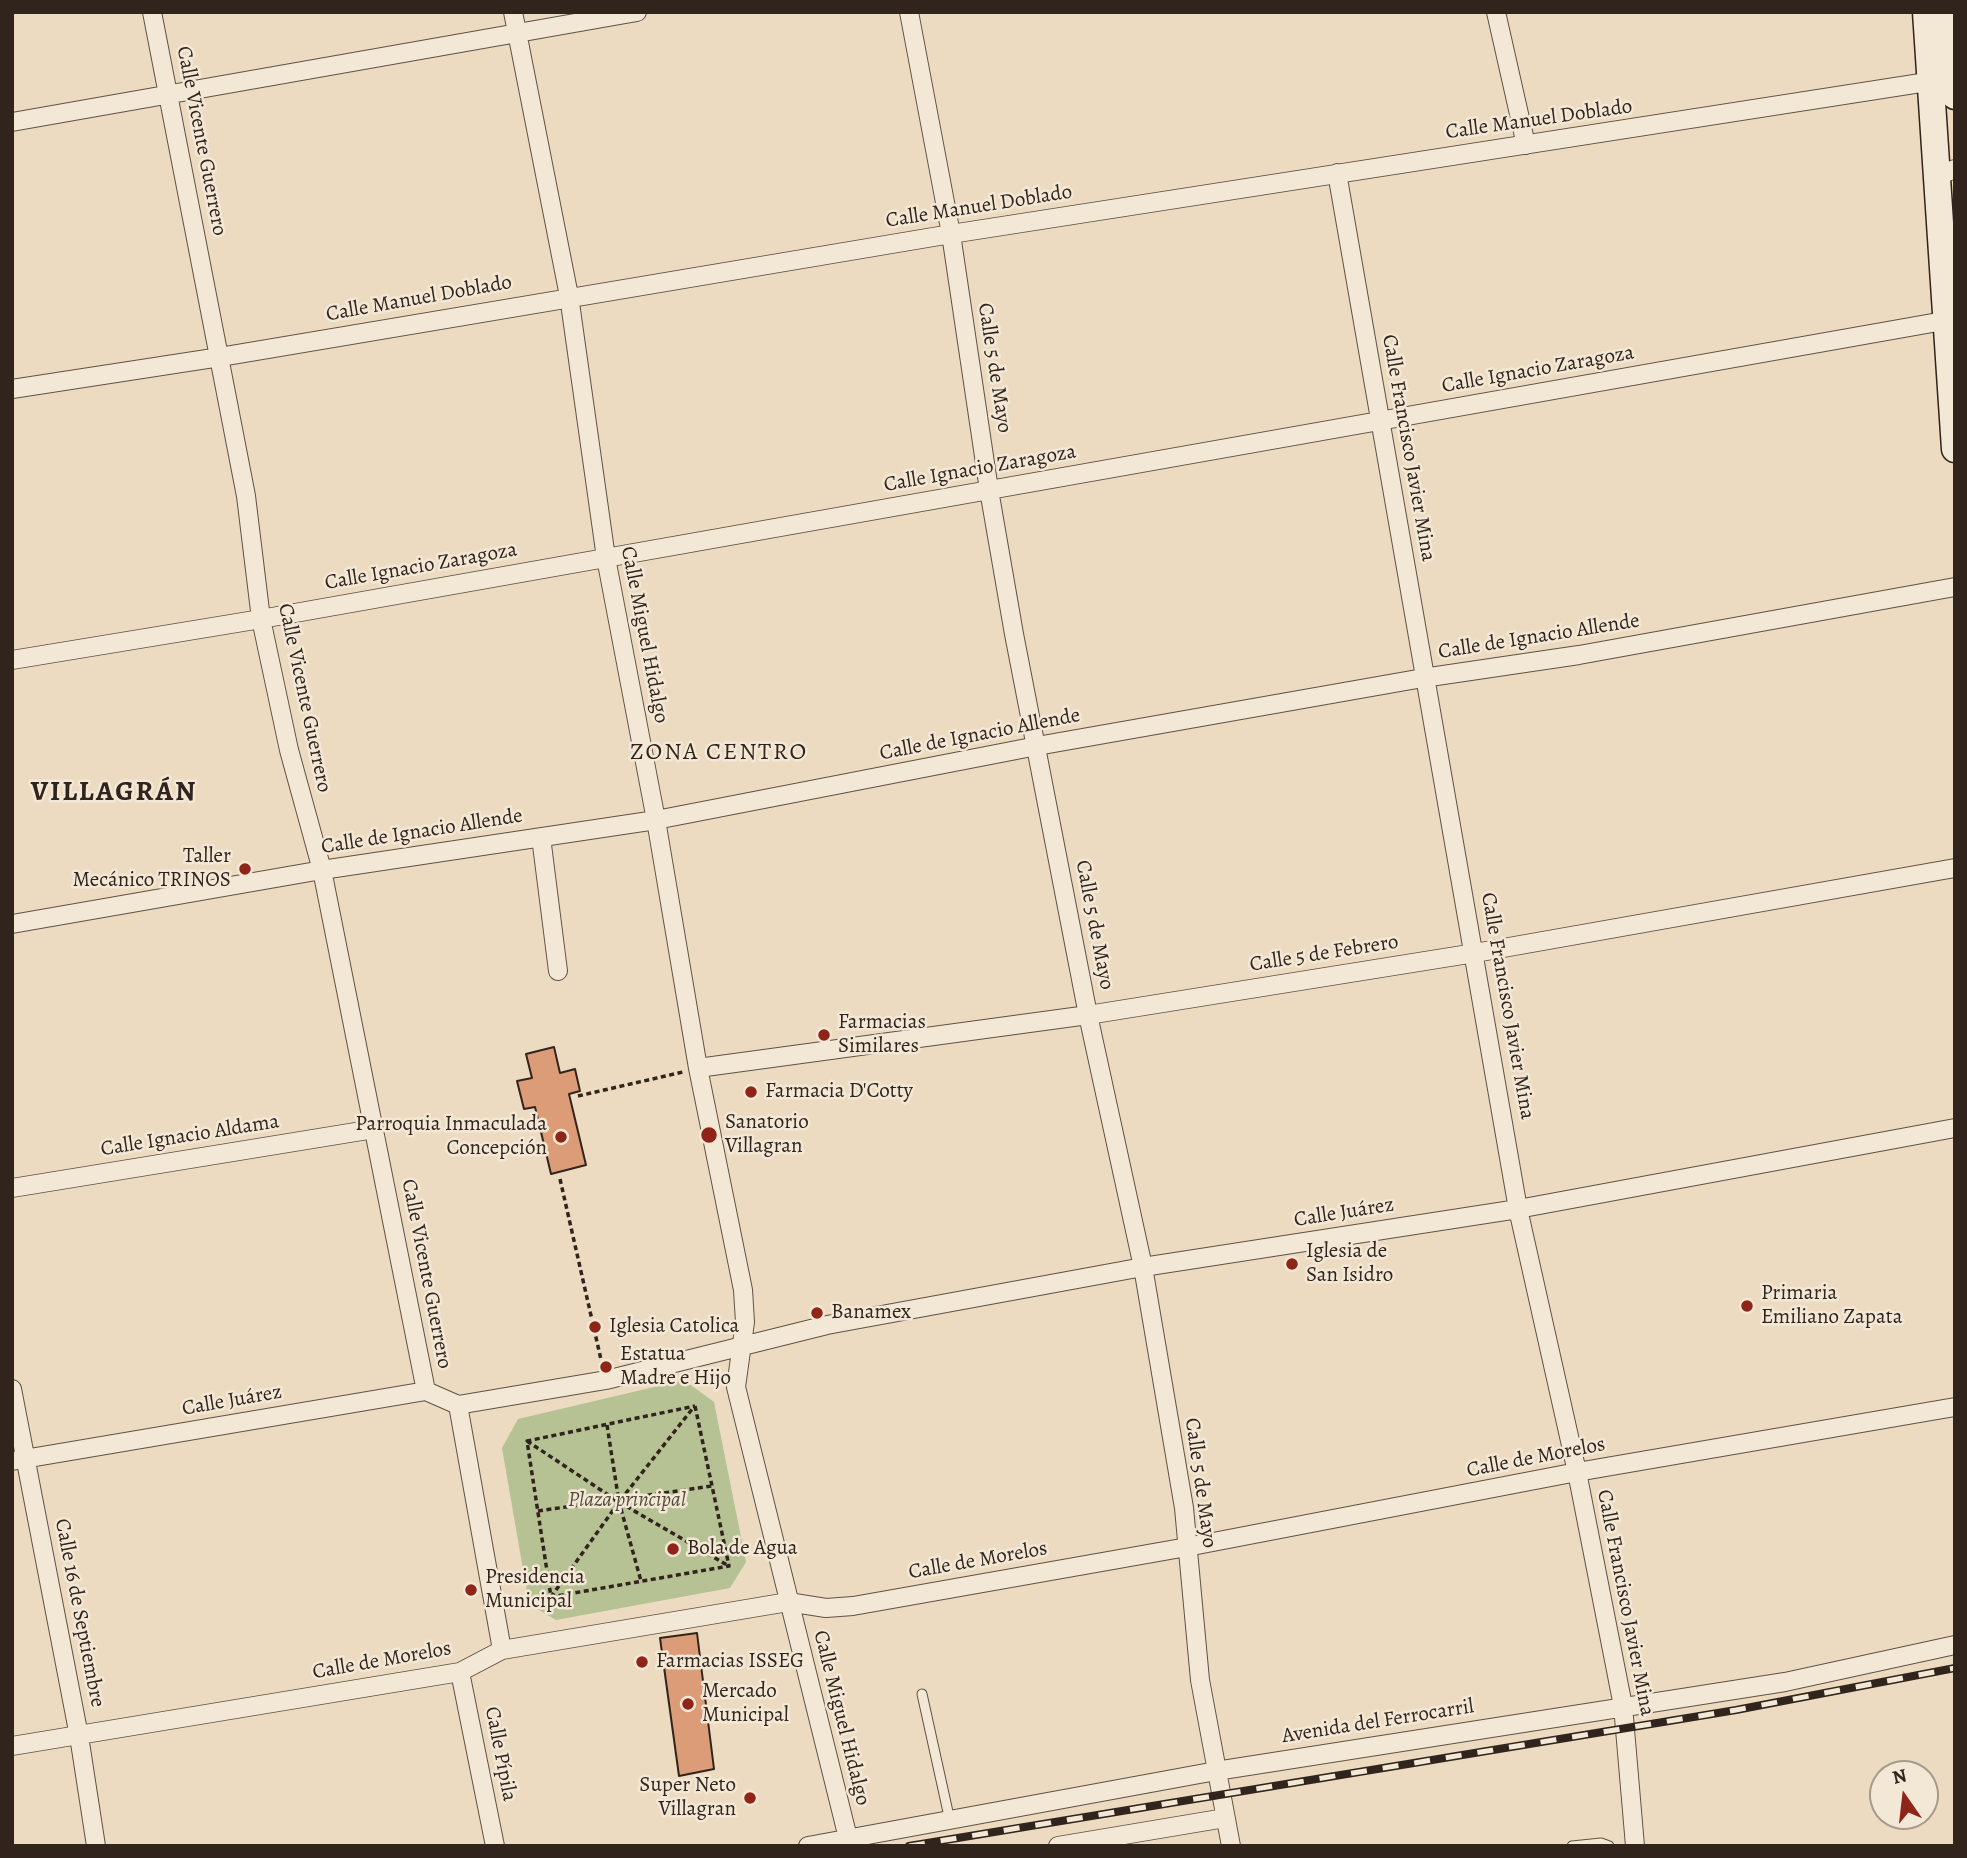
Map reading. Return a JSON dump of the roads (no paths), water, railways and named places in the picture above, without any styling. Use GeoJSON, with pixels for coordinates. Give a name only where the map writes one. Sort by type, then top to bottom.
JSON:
{"type":"FeatureCollection","features":[{"type":"Feature","properties":{"kind":"main road"},"geometry":{"type":"LineString","coordinates":[[1926,12],[1946,85]]}},
{"type":"Feature","properties":{"kind":"main road"},"geometry":{"type":"LineString","coordinates":[[1949,12],[1946,173],[1955,449]]}},
{"type":"Feature","properties":{"kind":"street","name":"Calle Vicente Guerrero"},"geometry":{"type":"LineString","coordinates":[[152,12],[246,496],[261,619],[289,750],[322,870],[426,1391]]}},
{"type":"Feature","properties":{"kind":"street","name":"Calle Miguel Hidalgo"},"geometry":{"type":"LineString","coordinates":[[513,12],[569,296],[606,558],[656,820],[698,1068],[743,1290],[746,1322],[736,1387],[789,1602],[840,1843]]}},
{"type":"Feature","properties":{"kind":"street"},"geometry":{"type":"LineString","coordinates":[[12,122],[637,12]]}},
{"type":"Feature","properties":{"kind":"street","name":"Calle 5 de Mayo"},"geometry":{"type":"LineString","coordinates":[[909,12],[951,234],[989,490],[1088,1015],[1143,1267],[1184,1508],[1200,1680],[1231,1846]]}},
{"type":"Feature","properties":{"kind":"street"},"geometry":{"type":"LineString","coordinates":[[1496,12],[1526,145]]}},
{"type":"Feature","properties":{"kind":"street","name":"Calle Manuel Doblado"},"geometry":{"type":"LineString","coordinates":[[12,389],[220,357],[569,296],[1337,173],[1946,85]]}},
{"type":"Feature","properties":{"kind":"street","name":"Calle Francisco Javier Mina"},"geometry":{"type":"LineString","coordinates":[[1337,173],[1423,678],[1475,953],[1518,1209],[1577,1472],[1623,1706],[1635,1846]]}},
{"type":"Feature","properties":{"kind":"street","name":"Calle Ignacio Zaragoza"},"geometry":{"type":"LineString","coordinates":[[12,660],[261,619],[1950,320]]}},
{"type":"Feature","properties":{"kind":"street","name":"Calle de Ignacio Allende"},"geometry":{"type":"LineString","coordinates":[[12,924],[322,870],[656,820],[1037,746],[1423,678],[1579,655],[1955,587]]}},
{"type":"Feature","properties":{"kind":"street"},"geometry":{"type":"LineString","coordinates":[[541,837],[558,971]]}},
{"type":"Feature","properties":{"kind":"street","name":"Calle 5 de Febrero"},"geometry":{"type":"LineString","coordinates":[[698,1068],[1088,1015],[1475,953],[1955,868]]}},
{"type":"Feature","properties":{"kind":"street","name":"Calle Juárez"},"geometry":{"type":"LineString","coordinates":[[458,1405],[606,1380],[827,1325],[1143,1267],[1518,1209],[1955,1128]]}},
{"type":"Feature","properties":{"kind":"street","name":"Calle Ignacio Aldama"},"geometry":{"type":"LineString","coordinates":[[12,1188],[374,1129]]}},
{"type":"Feature","properties":{"kind":"street","name":"Calle 16 de Septiembre"},"geometry":{"type":"LineString","coordinates":[[12,1389],[20,1460],[79,1736],[96,1846]]}},
{"type":"Feature","properties":{"kind":"street"},"geometry":{"type":"LineString","coordinates":[[426,1391],[458,1405],[502,1650]]}},
{"type":"Feature","properties":{"kind":"street","name":"Calle Juárez"},"geometry":{"type":"LineString","coordinates":[[20,1460],[426,1391]]}},
{"type":"Feature","properties":{"kind":"street","name":"Calle de Morelos"},"geometry":{"type":"LineString","coordinates":[[12,1746],[460,1672],[502,1650],[789,1602],[826,1608],[853,1606],[1187,1547],[1577,1472],[1955,1407]]}},
{"type":"Feature","properties":{"kind":"street","name":"Avenida del Ferrocarril"},"geometry":{"type":"LineString","coordinates":[[808,1846],[840,1843],[1216,1771],[1785,1682],[1955,1645]]}},
{"type":"Feature","properties":{"kind":"street","name":"Calle Pípila"},"geometry":{"type":"LineString","coordinates":[[460,1672],[495,1846]]}},
{"type":"Feature","properties":{"kind":"street"},"geometry":{"type":"LineString","coordinates":[[1058,1846],[1225,1818]]}},
{"type":"Feature","properties":{"kind":"lane"},"geometry":{"type":"LineString","coordinates":[[922,1694],[950,1821]]}},
{"type":"Feature","properties":{"kind":"lane"},"geometry":{"type":"LineString","coordinates":[[1572,1846],[1601,1843],[1609,1846]]}},
{"type":"Feature","properties":{"kind":"railway"},"geometry":{"type":"LineString","coordinates":[[909,1846],[1736,1710],[1955,1668]]}},
{"type":"Feature","properties":{"kind":"place","name":"Taller Mecánico TRINOS"},"geometry":{"type":"Point","coordinates":[245,869]}},
{"type":"Feature","properties":{"kind":"place","name":"Farmacias Similares"},"geometry":{"type":"Point","coordinates":[824,1035]}},
{"type":"Feature","properties":{"kind":"place","name":"Farmacia D'Cotty"},"geometry":{"type":"Point","coordinates":[751,1092]}},
{"type":"Feature","properties":{"kind":"place","name":"Sanatorio Villagran"},"geometry":{"type":"Point","coordinates":[709,1135]}},
{"type":"Feature","properties":{"kind":"place","name":"Parroquia Inmaculada Concepción"},"geometry":{"type":"Point","coordinates":[561,1137]}},
{"type":"Feature","properties":{"kind":"place","name":"Iglesia de San Isidro"},"geometry":{"type":"Point","coordinates":[1292,1264]}},
{"type":"Feature","properties":{"kind":"place","name":"Primaria Emiliano Zapata"},"geometry":{"type":"Point","coordinates":[1747,1306]}},
{"type":"Feature","properties":{"kind":"place","name":"Banamex"},"geometry":{"type":"Point","coordinates":[817,1313]}},
{"type":"Feature","properties":{"kind":"place","name":"Iglesia Catolica"},"geometry":{"type":"Point","coordinates":[595,1327]}},
{"type":"Feature","properties":{"kind":"place","name":"Estatua Madre e Hijo"},"geometry":{"type":"Point","coordinates":[606,1367]}},
{"type":"Feature","properties":{"kind":"place","name":"Bola de Agua"},"geometry":{"type":"Point","coordinates":[673,1549]}},
{"type":"Feature","properties":{"kind":"place","name":"Presidencia Municipal"},"geometry":{"type":"Point","coordinates":[471,1590]}},
{"type":"Feature","properties":{"kind":"place","name":"Farmacias ISSEG"},"geometry":{"type":"Point","coordinates":[642,1662]}},
{"type":"Feature","properties":{"kind":"place","name":"Mercado Municipal"},"geometry":{"type":"Point","coordinates":[688,1704]}},
{"type":"Feature","properties":{"kind":"place","name":"Super Neto Villagran"},"geometry":{"type":"Point","coordinates":[750,1798]}},
{"type":"Feature","properties":{"kind":"district","name":"ZONA CENTRO"},"geometry":{"type":"Point","coordinates":[719,753]}},
{"type":"Feature","properties":{"kind":"district","name":"VILLAGRÁN"},"geometry":{"type":"Point","coordinates":[114,793]}},
{"type":"Feature","properties":{"kind":"park label","name":"Plaza principal"},"geometry":{"type":"Point","coordinates":[627,1501]}}]}
